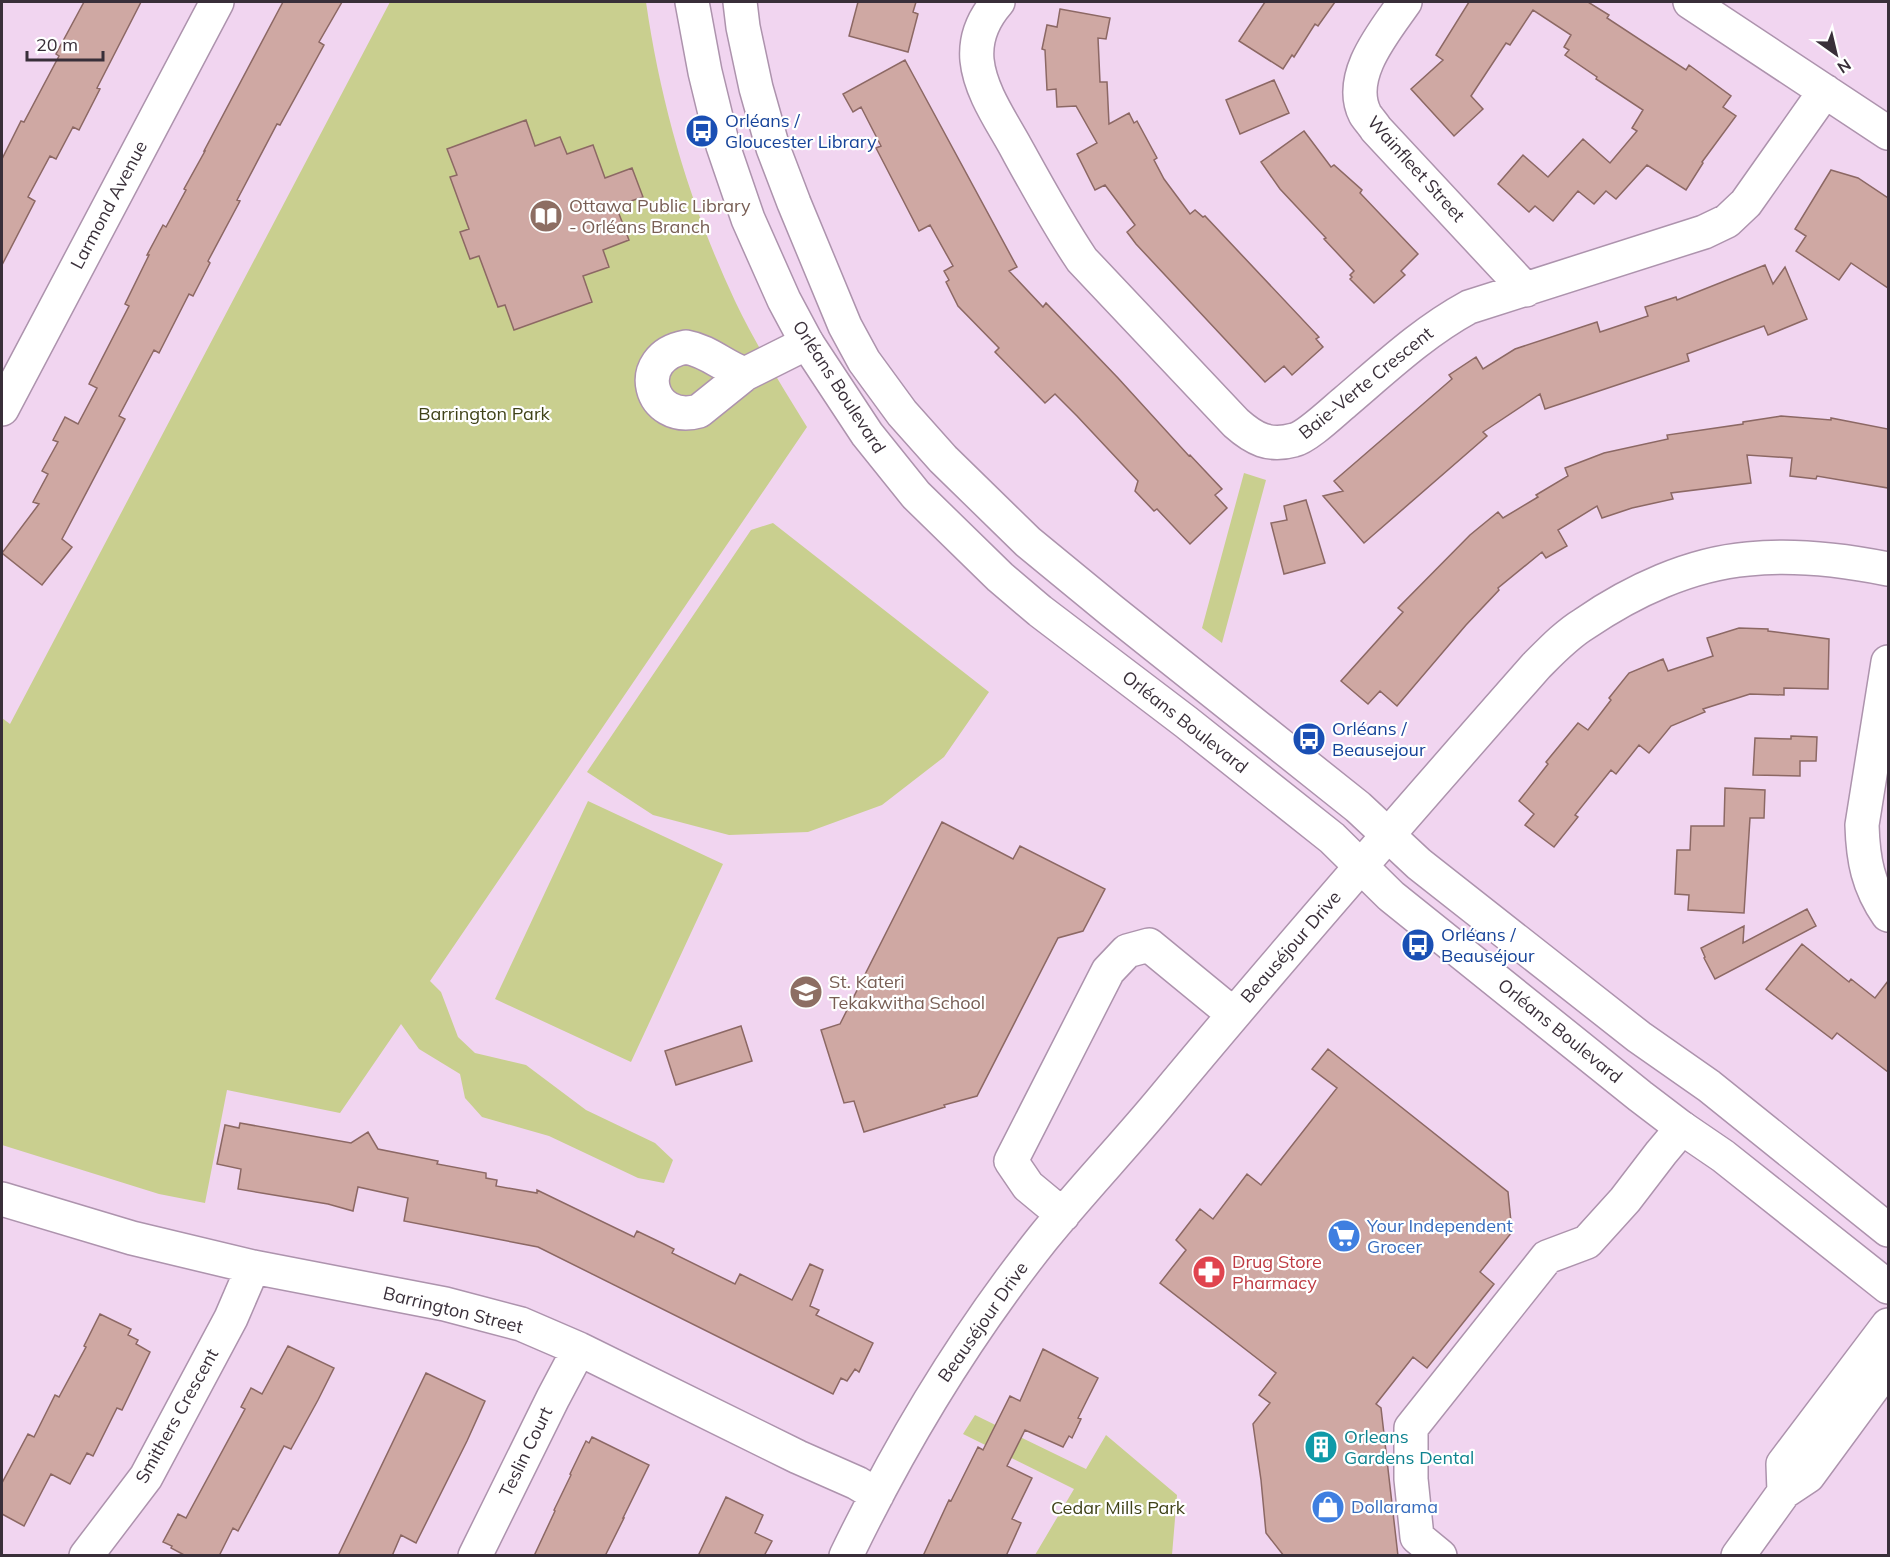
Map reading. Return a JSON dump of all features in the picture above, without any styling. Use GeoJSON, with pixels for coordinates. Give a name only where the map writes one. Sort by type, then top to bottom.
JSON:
{"type":"FeatureCollection","features":[{"type":"Feature","properties":{"kind":"street","name":"Larmond Avenue"},"geometry":{"type":"LineString","coordinates":[[2,409],[217,2]]}},
{"type":"Feature","properties":{"kind":"street","name":"Orléans Boulevard"},"geometry":{"type":"LineString","coordinates":[[692,2],[705,72],[723,146],[748,219],[784,300],[807,343],[867,434],[916,495],[1000,577],[1040,611],[1196,729],[1332,838],[1391,896],[1682,1128],[1723,1156],[1888,1287]]}},
{"type":"Feature","properties":{"kind":"street","name":"Orléans Boulevard"},"geometry":{"type":"LineString","coordinates":[[740,2],[756,88],[773,148],[844,326],[864,361],[902,413],[943,459],[1028,542],[1349,800],[1419,864],[1639,1037],[1709,1086],[1888,1230]]}},
{"type":"Feature","properties":{"kind":"street","name":"Baie-Verte Crescent"},"geometry":{"type":"LineString","coordinates":[[998,2],[989,13],[977,43],[979,75],[993,106],[1063,233],[1082,260],[1236,423],[1251,436],[1271,442],[1296,440],[1324,420],[1423,336],[1445,320],[1469,307],[1704,232],[1727,221],[1746,203],[1825,91]]}},
{"type":"Feature","properties":{"kind":"street","name":"Wainfleet Street"},"geometry":{"type":"LineString","coordinates":[[1405,2],[1374,47],[1363,70],[1360,93],[1365,113],[1376,129],[1526,290]]}},
{"type":"Feature","properties":{"kind":"street"},"geometry":{"type":"LineString","coordinates":[[1690,2],[1888,134]]}},
{"type":"Feature","properties":{"kind":"street"},"geometry":{"type":"LineString","coordinates":[[745,374],[844,326]]}},
{"type":"Feature","properties":{"kind":"street","name":"Beauséjour Drive"},"geometry":{"type":"LineString","coordinates":[[846,1556],[895,1460],[943,1378],[988,1311],[1063,1215],[1233,1014],[1536,666],[1558,644],[1583,624],[1631,595],[1687,572],[1716,564],[1747,559],[1785,557],[1824,559],[1888,568]]}},
{"type":"Feature","properties":{"kind":"street"},"geometry":{"type":"LineString","coordinates":[[1888,662],[1862,825],[1862,851],[1868,877],[1888,915]]}},
{"type":"Feature","properties":{"kind":"street"},"geometry":{"type":"LineString","coordinates":[[1063,1215],[1028,1186],[1011,1161],[1108,971],[1126,951],[1149,945],[1233,1014]]}},
{"type":"Feature","properties":{"kind":"street"},"geometry":{"type":"LineString","coordinates":[[1440,1556],[1417,1537],[1411,1479],[1411,1428],[1547,1257],[1587,1242],[1625,1200],[1682,1128]]}},
{"type":"Feature","properties":{"kind":"street","name":"Barrington Street"},"geometry":{"type":"LineString","coordinates":[[2,1200],[132,1238],[253,1267],[445,1304],[521,1324],[579,1349],[877,1494]]}},
{"type":"Feature","properties":{"kind":"street","name":"Smithers Crescent"},"geometry":{"type":"LineString","coordinates":[[86,1556],[146,1477],[231,1318],[253,1267]]}},
{"type":"Feature","properties":{"kind":"street"},"geometry":{"type":"LineString","coordinates":[[1784,1492],[1783,1464],[1888,1325]]}},
{"type":"Feature","properties":{"kind":"street","name":"Teslin Court"},"geometry":{"type":"LineString","coordinates":[[475,1556],[579,1349]]}},
{"type":"Feature","properties":{"kind":"street"},"geometry":{"type":"LineString","coordinates":[[1745,1554],[1784,1492],[1808,1476],[1888,1367]]}},
{"type":"Feature","properties":{"kind":"green space","name":"Barrington Park"},"geometry":{"type":"Polygon","coordinates":[[[390,2],[646,2],[669,117],[704,228],[743,317],[807,427],[430,981],[441,992],[458,1037],[475,1053],[526,1065],[586,1110],[655,1143],[673,1160],[664,1183],[638,1178],[549,1136],[482,1117],[465,1098],[460,1074],[419,1049],[401,1024],[340,1113],[227,1090],[205,1203],[159,1194],[2,1145],[2,718],[10,724],[390,2]]]}},
{"type":"Feature","properties":{"kind":"green space"},"geometry":{"type":"Polygon","coordinates":[[[1244,473],[1266,480],[1222,643],[1202,628],[1244,473]]]}},
{"type":"Feature","properties":{"kind":"green space"},"geometry":{"type":"Polygon","coordinates":[[[773,523],[989,692],[944,757],[882,805],[808,832],[729,835],[653,815],[587,772],[751,530],[773,523]]]}},
{"type":"Feature","properties":{"kind":"green space"},"geometry":{"type":"Polygon","coordinates":[[[588,801],[723,864],[631,1062],[495,999],[588,801]]]}},
{"type":"Feature","properties":{"kind":"green space","name":"Cedar Mills Park"},"geometry":{"type":"Polygon","coordinates":[[[975,1415],[1086,1469],[1106,1435],[1177,1495],[1172,1555],[1035,1555],[1074,1489],[963,1434],[975,1415]]]}},
{"type":"Feature","properties":{"kind":"building"},"geometry":{"type":"Polygon","coordinates":[[[84,2],[141,2],[97,88],[100,89],[79,130],[73,127],[56,159],[50,156],[28,197],[35,201],[2,265],[2,159],[59,56],[56,54],[84,2]]]}},
{"type":"Feature","properties":{"kind":"building"},"geometry":{"type":"Polygon","coordinates":[[[283,2],[342,2],[319,42],[324,45],[280,125],[277,124],[237,200],[240,201],[208,261],[210,263],[193,296],[189,294],[159,353],[154,350],[119,416],[125,419],[62,539],[72,547],[42,585],[2,553],[39,504],[33,502],[48,474],[42,471],[58,442],[53,440],[65,417],[78,424],[97,388],[89,384],[129,306],[125,304],[149,255],[147,255],[163,225],[166,227],[186,190],[184,189],[283,2]]]}},
{"type":"Feature","properties":{"kind":"building"},"geometry":{"type":"Polygon","coordinates":[[[858,2],[916,2],[913,12],[918,14],[908,52],[849,36],[858,2]]]}},
{"type":"Feature","properties":{"kind":"building"},"geometry":{"type":"Polygon","coordinates":[[[1265,2],[1335,2],[1318,26],[1315,24],[1294,57],[1292,55],[1283,69],[1239,41],[1265,2]]]}},
{"type":"Feature","properties":{"kind":"building"},"geometry":{"type":"Polygon","coordinates":[[[1469,2],[1588,2],[1609,15],[1607,18],[1686,70],[1689,65],[1731,96],[1723,107],[1736,116],[1702,162],[1686,190],[1647,165],[1616,199],[1606,191],[1594,204],[1578,191],[1553,221],[1535,206],[1529,212],[1498,184],[1523,155],[1548,177],[1583,139],[1610,163],[1637,131],[1632,128],[1643,110],[1565,55],[1569,50],[1564,47],[1571,35],[1533,10],[1510,45],[1506,43],[1471,96],[1483,109],[1454,136],[1411,89],[1443,60],[1436,55],[1469,2]]]}},
{"type":"Feature","properties":{"kind":"building"},"geometry":{"type":"Polygon","coordinates":[[[1060,9],[1110,18],[1106,39],[1098,38],[1100,82],[1107,82],[1109,124],[1129,113],[1134,123],[1137,121],[1157,158],[1154,160],[1164,179],[1190,214],[1195,210],[1203,217],[1205,216],[1319,337],[1316,339],[1323,347],[1292,375],[1284,366],[1265,382],[1136,244],[1127,232],[1135,225],[1105,185],[1095,190],[1077,154],[1097,143],[1076,106],[1057,107],[1056,89],[1047,90],[1045,50],[1042,49],[1047,25],[1057,27],[1060,9]]]}},
{"type":"Feature","properties":{"kind":"building"},"geometry":{"type":"Polygon","coordinates":[[[905,60],[1017,267],[1009,271],[1043,307],[1046,303],[1222,489],[1215,495],[1227,508],[1190,544],[1157,509],[1154,511],[1135,491],[1138,481],[1077,416],[1055,394],[1045,403],[995,352],[999,348],[958,306],[946,282],[949,280],[944,271],[953,266],[930,225],[919,231],[876,148],[881,146],[861,107],[853,112],[843,94],[905,60]]]}},
{"type":"Feature","properties":{"kind":"building"},"geometry":{"type":"Polygon","coordinates":[[[1274,80],[1289,113],[1240,134],[1226,100],[1274,80]]]}},
{"type":"Feature","properties":{"kind":"building","name":"Ottawa Public Library - Orléans Branch"},"geometry":{"type":"Polygon","coordinates":[[[526,120],[535,146],[560,137],[567,154],[593,145],[605,178],[632,168],[643,197],[616,206],[629,240],[603,250],[609,267],[583,276],[592,302],[514,330],[505,305],[498,307],[479,256],[470,259],[460,232],[469,229],[450,177],[457,175],[447,149],[526,120]]]}},
{"type":"Feature","properties":{"kind":"building"},"geometry":{"type":"Polygon","coordinates":[[[1304,131],[1331,167],[1334,165],[1362,190],[1360,193],[1418,254],[1401,271],[1405,275],[1374,303],[1350,279],[1354,271],[1280,189],[1261,162],[1304,131]]]}},
{"type":"Feature","properties":{"kind":"building"},"geometry":{"type":"Polygon","coordinates":[[[1831,170],[1858,178],[1888,198],[1888,288],[1851,263],[1839,280],[1796,251],[1806,236],[1795,229],[1831,170]]]}},
{"type":"Feature","properties":{"kind":"building"},"geometry":{"type":"Polygon","coordinates":[[[1765,265],[1773,284],[1785,267],[1807,319],[1768,335],[1764,326],[1687,354],[1689,361],[1545,409],[1540,394],[1483,432],[1487,436],[1364,543],[1323,496],[1343,491],[1334,481],[1452,379],[1449,375],[1476,357],[1483,369],[1515,349],[1597,322],[1600,332],[1648,316],[1645,307],[1676,297],[1677,300],[1765,265]]]}},
{"type":"Feature","properties":{"kind":"building"},"geometry":{"type":"Polygon","coordinates":[[[1781,416],[1831,420],[1831,418],[1888,429],[1888,488],[1817,476],[1816,479],[1790,476],[1792,458],[1747,455],[1751,483],[1671,493],[1673,499],[1632,508],[1602,518],[1597,506],[1558,530],[1567,546],[1546,558],[1542,552],[1498,588],[1499,590],[1397,706],[1380,691],[1368,704],[1341,681],[1403,612],[1398,608],[1470,535],[1498,512],[1503,518],[1568,476],[1565,468],[1604,453],[1668,439],[1667,435],[1781,416]]]}},
{"type":"Feature","properties":{"kind":"building"},"geometry":{"type":"Polygon","coordinates":[[[1306,500],[1325,563],[1284,574],[1271,523],[1287,520],[1284,506],[1306,500]]]}},
{"type":"Feature","properties":{"kind":"building"},"geometry":{"type":"Polygon","coordinates":[[[1739,628],[1768,629],[1768,631],[1829,639],[1828,689],[1784,688],[1784,695],[1750,694],[1703,709],[1705,712],[1671,726],[1649,753],[1639,745],[1616,774],[1611,770],[1575,815],[1578,817],[1554,847],[1525,825],[1534,814],[1519,801],[1548,764],[1546,762],[1578,723],[1588,730],[1629,673],[1663,659],[1668,671],[1713,656],[1707,638],[1739,628]]]}},
{"type":"Feature","properties":{"kind":"building"},"geometry":{"type":"Polygon","coordinates":[[[1791,736],[1817,737],[1816,761],[1800,761],[1800,776],[1753,775],[1755,738],[1791,739],[1791,736]]]}},
{"type":"Feature","properties":{"kind":"building"},"geometry":{"type":"Polygon","coordinates":[[[1725,788],[1765,790],[1764,818],[1750,818],[1744,913],[1688,910],[1689,895],[1675,894],[1677,850],[1690,850],[1691,826],[1724,826],[1725,788]]]}},
{"type":"Feature","properties":{"kind":"building"},"geometry":{"type":"Polygon","coordinates":[[[942,822],[1013,859],[1020,846],[1105,889],[1083,931],[1058,938],[977,1096],[864,1132],[854,1101],[844,1103],[821,1030],[840,1024],[942,822]]]}},
{"type":"Feature","properties":{"kind":"building"},"geometry":{"type":"Polygon","coordinates":[[[1807,909],[1816,926],[1715,979],[1701,948],[1744,926],[1743,943],[1807,909]]]}},
{"type":"Feature","properties":{"kind":"building"},"geometry":{"type":"Polygon","coordinates":[[[1802,944],[1849,982],[1851,979],[1875,998],[1888,981],[1888,1072],[1837,1033],[1832,1039],[1766,989],[1802,944]]]}},
{"type":"Feature","properties":{"kind":"building"},"geometry":{"type":"Polygon","coordinates":[[[741,1026],[752,1061],[676,1085],[665,1051],[741,1026]]]}},
{"type":"Feature","properties":{"kind":"building","name":"Your Independent Grocer"},"geometry":{"type":"Polygon","coordinates":[[[1328,1049],[1508,1192],[1512,1232],[1480,1272],[1494,1284],[1427,1368],[1413,1357],[1376,1404],[1381,1408],[1398,1556],[1284,1556],[1266,1533],[1253,1424],[1270,1403],[1259,1395],[1276,1373],[1160,1283],[1186,1250],[1176,1240],[1200,1209],[1213,1219],[1247,1174],[1261,1185],[1337,1088],[1312,1069],[1328,1049]]]}},
{"type":"Feature","properties":{"kind":"building"},"geometry":{"type":"Polygon","coordinates":[[[240,1123],[351,1143],[368,1132],[378,1149],[438,1161],[437,1164],[486,1173],[486,1178],[497,1180],[496,1186],[537,1193],[537,1190],[634,1237],[637,1231],[674,1249],[672,1253],[735,1284],[740,1274],[792,1300],[810,1264],[823,1270],[810,1306],[819,1310],[816,1315],[873,1343],[859,1372],[855,1369],[847,1381],[841,1378],[833,1394],[538,1247],[404,1221],[408,1198],[358,1187],[353,1211],[328,1204],[238,1189],[241,1169],[217,1164],[225,1125],[239,1128],[240,1123]]]}},
{"type":"Feature","properties":{"kind":"building"},"geometry":{"type":"Polygon","coordinates":[[[100,1314],[131,1329],[128,1335],[138,1340],[136,1344],[150,1352],[122,1410],[117,1408],[93,1456],[87,1453],[70,1484],[51,1474],[24,1526],[2,1514],[2,1483],[28,1434],[34,1437],[55,1395],[59,1397],[86,1347],[84,1346],[100,1314]]]}},
{"type":"Feature","properties":{"kind":"building"},"geometry":{"type":"Polygon","coordinates":[[[288,1346],[334,1368],[291,1449],[284,1446],[238,1531],[233,1528],[219,1556],[186,1556],[163,1542],[178,1514],[186,1518],[245,1409],[241,1407],[251,1388],[262,1394],[288,1346]]]}},
{"type":"Feature","properties":{"kind":"building"},"geometry":{"type":"Polygon","coordinates":[[[1043,1349],[1098,1378],[1078,1418],[1081,1419],[1072,1438],[1069,1436],[1063,1447],[1025,1430],[1007,1466],[1032,1478],[1012,1519],[1021,1523],[1006,1556],[923,1556],[949,1500],[951,1501],[978,1447],[983,1450],[1010,1396],[1020,1401],[1043,1349]]]}},
{"type":"Feature","properties":{"kind":"building"},"geometry":{"type":"Polygon","coordinates":[[[426,1373],[485,1401],[467,1441],[416,1543],[401,1535],[392,1556],[338,1556],[426,1373]]]}},
{"type":"Feature","properties":{"kind":"building"},"geometry":{"type":"Polygon","coordinates":[[[592,1437],[649,1465],[624,1518],[605,1556],[534,1556],[586,1441],[589,1443],[592,1437]]]}},
{"type":"Feature","properties":{"kind":"building"},"geometry":{"type":"Polygon","coordinates":[[[726,1497],[763,1515],[755,1533],[772,1541],[764,1556],[698,1556],[726,1497]]]}},
{"type":"Feature","properties":{"kind":"place","name":"Orléans / Gloucester Library"},"geometry":{"type":"Point","coordinates":[702,131]}},
{"type":"Feature","properties":{"kind":"place","name":"Ottawa Public Library - Orléans Branch"},"geometry":{"type":"Point","coordinates":[546,216]}},
{"type":"Feature","properties":{"kind":"place","name":"Orléans / Beausejour"},"geometry":{"type":"Point","coordinates":[1309,739]}},
{"type":"Feature","properties":{"kind":"place","name":"Orléans / Beauséjour"},"geometry":{"type":"Point","coordinates":[1418,945]}},
{"type":"Feature","properties":{"kind":"place","name":"St. Kateri Tekakwitha School"},"geometry":{"type":"Point","coordinates":[806,992]}},
{"type":"Feature","properties":{"kind":"place","name":"Your Independent Grocer"},"geometry":{"type":"Point","coordinates":[1344,1236]}},
{"type":"Feature","properties":{"kind":"place","name":"Drug Store Pharmacy"},"geometry":{"type":"Point","coordinates":[1209,1272]}},
{"type":"Feature","properties":{"kind":"place","name":"Orleans Gardens Dental"},"geometry":{"type":"Point","coordinates":[1321,1447]}},
{"type":"Feature","properties":{"kind":"place","name":"Dollarama"},"geometry":{"type":"Point","coordinates":[1328,1507]}}]}
